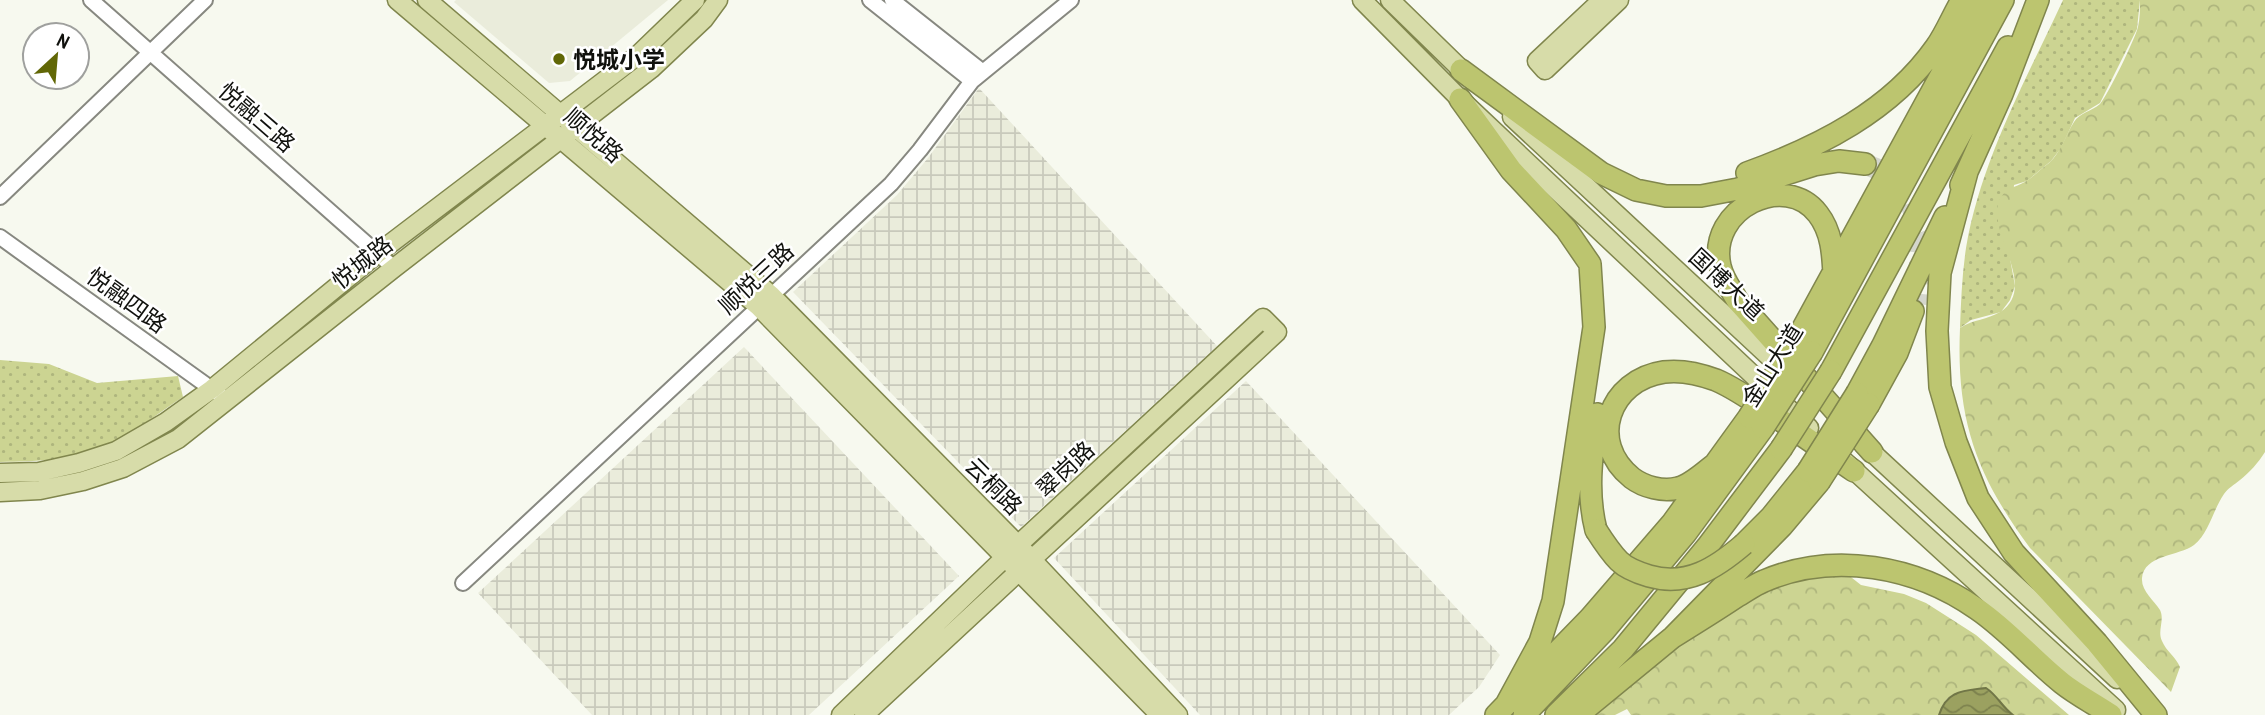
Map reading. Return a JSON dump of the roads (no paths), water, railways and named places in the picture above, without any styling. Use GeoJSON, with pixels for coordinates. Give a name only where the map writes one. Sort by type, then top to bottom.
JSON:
{"type":"FeatureCollection","features":[{"type":"Feature","properties":{"kind":"highway"},"geometry":{"type":"LineString","coordinates":[[1666,196],[1749,172],[1811,146],[1856,122],[1900,90],[1936,47],[1962,0]]}},
{"type":"Feature","properties":{"kind":"highway"},"geometry":{"type":"LineString","coordinates":[[1509,711],[1673,522],[1718,461],[1756,422],[1805,346],[1834,275],[1982,0]]}},
{"type":"Feature","properties":{"kind":"highway","name":"金山大道"},"geometry":{"type":"LineString","coordinates":[[1805,346],[2003,0]]}},
{"type":"Feature","properties":{"kind":"highway"},"geometry":{"type":"LineString","coordinates":[[1863,399],[1883,345],[1967,172],[2001,94],[2036,0]]}},
{"type":"Feature","properties":{"kind":"highway"},"geometry":{"type":"LineString","coordinates":[[1556,715],[1623,649],[1707,547],[1781,449],[1831,371],[2036,0]]}},
{"type":"Feature","properties":{"kind":"highway"},"geometry":{"type":"LineString","coordinates":[[1461,70],[1601,173],[1636,190],[1666,196],[1701,196],[1738,189],[1814,165],[1839,161],[1865,164]]}},
{"type":"Feature","properties":{"kind":"highway"},"geometry":{"type":"LineString","coordinates":[[1460,99],[1511,170],[1566,229],[1590,264],[1601,296],[1606,327],[1589,482],[1590,507],[1596,530],[1622,564],[1661,580],[1684,579],[1702,574],[1744,544],[1813,476]]}},
{"type":"Feature","properties":{"kind":"highway"},"geometry":{"type":"LineString","coordinates":[[1967,172],[1940,273],[1937,331],[1940,387],[1956,442],[1978,498],[2014,553],[2097,643],[2156,715]]}},
{"type":"Feature","properties":{"kind":"highway"},"geometry":{"type":"LineString","coordinates":[[1834,275],[1828,230],[1818,212],[1805,202],[1787,196],[1763,197],[1742,206],[1728,221],[1719,244],[1720,265],[1725,281],[1737,300],[1872,452]]}},
{"type":"Feature","properties":{"kind":"highway"},"geometry":{"type":"LineString","coordinates":[[1509,711],[1540,642],[1553,601],[1594,327],[1590,264]]}},
{"type":"Feature","properties":{"kind":"highway"},"geometry":{"type":"LineString","coordinates":[[1578,715],[1673,637],[1782,526],[1863,399],[1897,353],[1916,304]]}},
{"type":"Feature","properties":{"kind":"highway"},"geometry":{"type":"LineString","coordinates":[[1718,461],[1679,488],[1659,489],[1640,484],[1622,469],[1610,452],[1607,433],[1611,412],[1620,396],[1640,380],[1663,372],[1689,372],[1715,379],[1742,393],[1854,471]]}},
{"type":"Feature","properties":{"kind":"highway","name":"金山大道"},"geometry":{"type":"LineString","coordinates":[[1509,711],[1604,631],[1686,533],[1756,422]]}},
{"type":"Feature","properties":{"kind":"highway"},"geometry":{"type":"LineString","coordinates":[[1673,637],[1763,581],[1801,569],[1830,566],[1858,565],[1887,569],[1918,577],[1979,609],[2062,683],[2111,715]]}},
{"type":"Feature","properties":{"kind":"main road","name":"顺悦路"},"geometry":{"type":"LineString","coordinates":[[397,0],[561,139],[765,301]]}},
{"type":"Feature","properties":{"kind":"main road","name":"顺悦路"},"geometry":{"type":"LineString","coordinates":[[427,0],[561,114],[765,301]]}},
{"type":"Feature","properties":{"kind":"main road","name":"悦城路"},"geometry":{"type":"LineString","coordinates":[[0,473],[39,472],[116,452],[166,422],[212,389],[378,253],[637,56],[695,0]]}},
{"type":"Feature","properties":{"kind":"main road","name":"悦城路"},"geometry":{"type":"LineString","coordinates":[[0,492],[40,490],[83,481],[123,468],[178,439],[651,69],[704,19],[718,0]]}},
{"type":"Feature","properties":{"kind":"main road"},"geometry":{"type":"LineString","coordinates":[[1362,0],[1460,99],[1854,471],[2121,715]]}},
{"type":"Feature","properties":{"kind":"main road","name":"国博大道"},"geometry":{"type":"LineString","coordinates":[[1390,0],[1461,70],[2156,715]]}},
{"type":"Feature","properties":{"kind":"main road"},"geometry":{"type":"LineString","coordinates":[[1602,0],[1541,65],[1619,0]]}},
{"type":"Feature","properties":{"kind":"main road","name":"云桐路"},"geometry":{"type":"LineString","coordinates":[[765,301],[1178,715]]}},
{"type":"Feature","properties":{"kind":"main road","name":"翠岗路"},"geometry":{"type":"LineString","coordinates":[[841,715],[1012,551],[1263,318],[1277,332],[864,715]]}},
{"type":"Feature","properties":{"kind":"main road","name":"云桐路"},"geometry":{"type":"LineString","coordinates":[[1026,565],[1160,715]]}},
{"type":"Feature","properties":{"kind":"street","name":"悦融三路"},"geometry":{"type":"LineString","coordinates":[[91,0],[394,268]]}},
{"type":"Feature","properties":{"kind":"street"},"geometry":{"type":"LineString","coordinates":[[0,197],[205,0]]}},
{"type":"Feature","properties":{"kind":"street"},"geometry":{"type":"LineString","coordinates":[[870,0],[978,76]]}},
{"type":"Feature","properties":{"kind":"street"},"geometry":{"type":"LineString","coordinates":[[892,0],[978,76]]}},
{"type":"Feature","properties":{"kind":"street","name":"顺悦三路"},"geometry":{"type":"LineString","coordinates":[[463,583],[891,184],[978,76],[1072,0]]}},
{"type":"Feature","properties":{"kind":"street","name":"悦融四路"},"geometry":{"type":"LineString","coordinates":[[0,237],[227,400]]}},
{"type":"Feature","properties":{"kind":"water"},"geometry":{"type":"Polygon","coordinates":[[[1986,688],[2013,715],[1939,715],[1951,696],[1963,691],[1986,688]]]}},
{"type":"Feature","properties":{"kind":"tunnel"},"geometry":{"type":"LineString","coordinates":[[1865,164],[1887,173],[1908,197],[1922,234],[1916,304]]}},
{"type":"Feature","properties":{"kind":"place","name":"悦城小学"},"geometry":{"type":"Point","coordinates":[559,59]}}]}
